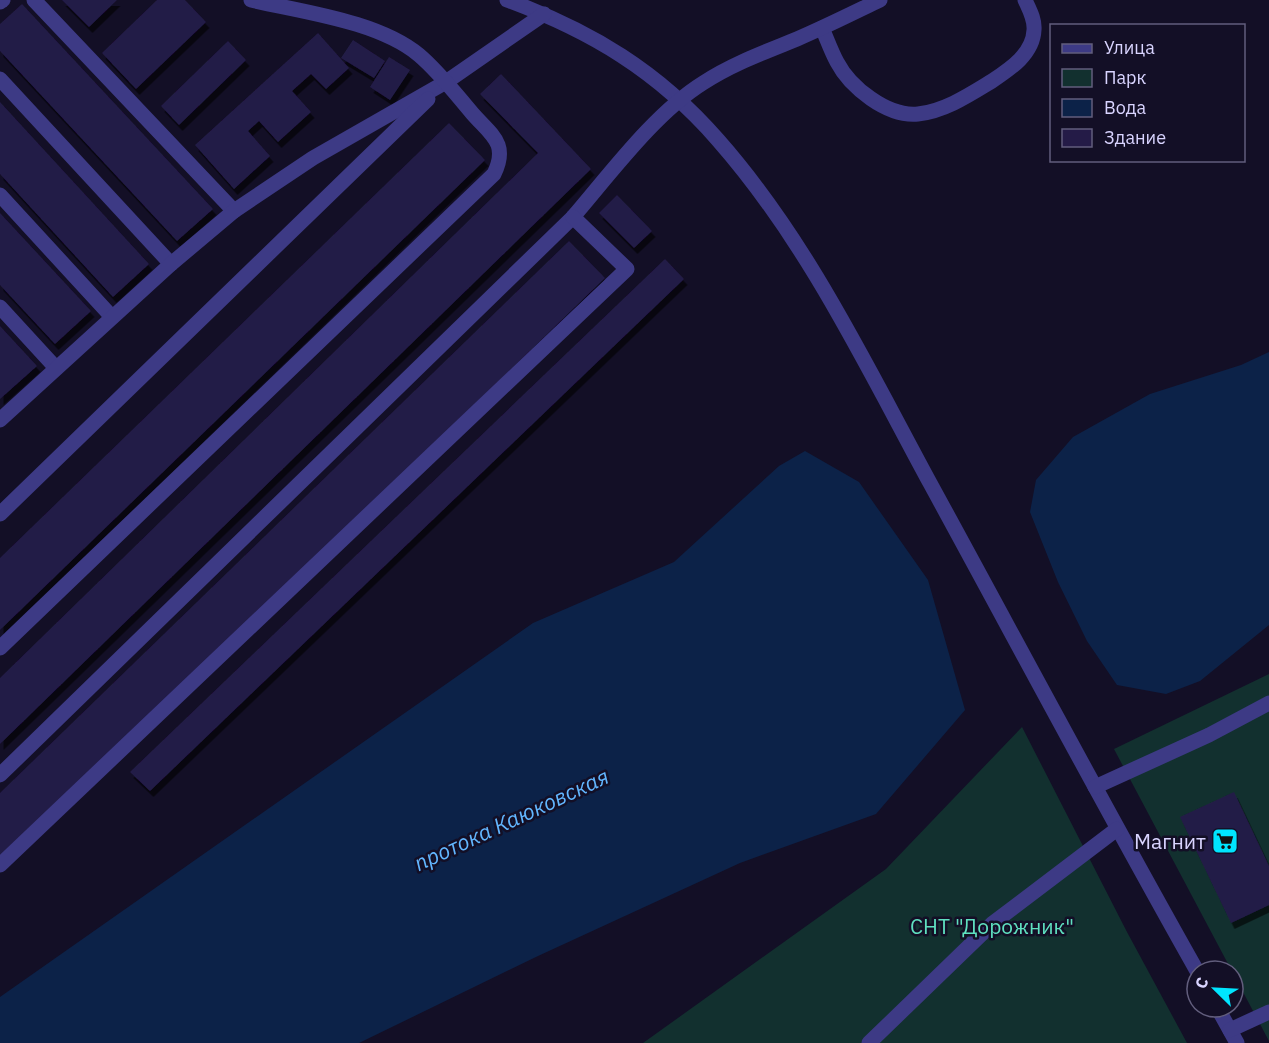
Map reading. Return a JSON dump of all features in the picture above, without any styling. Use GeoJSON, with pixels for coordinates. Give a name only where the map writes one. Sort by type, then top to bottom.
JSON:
{"type":"FeatureCollection","features":[{"type":"Feature","properties":{"kind":"street"},"geometry":{"type":"LineString","coordinates":[[34,0],[234,211]]}},
{"type":"Feature","properties":{"kind":"street"},"geometry":{"type":"LineString","coordinates":[[0,648],[494,174],[501,160],[500,145],[446,82],[418,55],[375,31],[345,21],[251,0]]}},
{"type":"Feature","properties":{"kind":"street"},"geometry":{"type":"LineString","coordinates":[[507,0],[589,35],[626,57],[679,101],[717,139],[779,217],[849,333],[1117,829],[1190,959]]}},
{"type":"Feature","properties":{"kind":"street"},"geometry":{"type":"LineString","coordinates":[[0,775],[573,217],[635,144],[679,101],[701,84],[730,68],[880,0]]}},
{"type":"Feature","properties":{"kind":"street"},"geometry":{"type":"LineString","coordinates":[[822,28],[838,63],[849,78],[884,106],[900,112],[915,114],[934,111],[950,105],[1009,70],[1022,58],[1034,31],[1033,18],[1025,0]]}},
{"type":"Feature","properties":{"kind":"street"},"geometry":{"type":"LineString","coordinates":[[0,420],[171,264],[234,211],[314,158],[446,82],[544,14]]}},
{"type":"Feature","properties":{"kind":"street"},"geometry":{"type":"LineString","coordinates":[[0,79],[171,264]]}},
{"type":"Feature","properties":{"kind":"street"},"geometry":{"type":"LineString","coordinates":[[0,514],[446,82]]}},
{"type":"Feature","properties":{"kind":"street"},"geometry":{"type":"LineString","coordinates":[[0,195],[112,317]]}},
{"type":"Feature","properties":{"kind":"street"},"geometry":{"type":"LineString","coordinates":[[0,865],[627,269],[573,217]]}},
{"type":"Feature","properties":{"kind":"street"},"geometry":{"type":"LineString","coordinates":[[0,307],[56,368]]}},
{"type":"Feature","properties":{"kind":"street"},"geometry":{"type":"LineString","coordinates":[[1095,787],[1209,735],[1269,703]]}},
{"type":"Feature","properties":{"kind":"street"},"geometry":{"type":"LineString","coordinates":[[869,1043],[993,923],[1117,829]]}},
{"type":"Feature","properties":{"kind":"street"},"geometry":{"type":"LineString","coordinates":[[1224,1019],[1233,1036],[1269,1012]]}},
{"type":"Feature","properties":{"kind":"green space"},"geometry":{"type":"Polygon","coordinates":[[[1269,674],[1269,1041],[1245,996],[1245,959],[1225,959],[1114,749],[1269,674]]]}},
{"type":"Feature","properties":{"kind":"green space","name":"СНТ \"Дорожник\""},"geometry":{"type":"Polygon","coordinates":[[[1022,727],[1127,932],[1187,1043],[643,1043],[886,869],[1022,727]]]}},
{"type":"Feature","properties":{"kind":"water"},"geometry":{"type":"Polygon","coordinates":[[[1269,352],[1269,625],[1200,681],[1166,694],[1117,685],[1087,641],[1058,582],[1030,512],[1036,480],[1073,437],[1150,394],[1241,365],[1269,352]]]}},
{"type":"Feature","properties":{"kind":"water","name":"протока Каюковская"},"geometry":{"type":"Polygon","coordinates":[[[805,451],[859,482],[928,580],[965,710],[876,814],[740,863],[538,956],[359,1043],[0,1043],[0,997],[533,623],[674,562],[779,466],[805,451]]]}},
{"type":"Feature","properties":{"kind":"building"},"geometry":{"type":"Polygon","coordinates":[[[62,0],[117,0],[89,27],[62,0]]]}},
{"type":"Feature","properties":{"kind":"building"},"geometry":{"type":"Polygon","coordinates":[[[157,0],[185,0],[206,22],[136,89],[102,53],[157,0]]]}},
{"type":"Feature","properties":{"kind":"building"},"geometry":{"type":"Polygon","coordinates":[[[22,4],[213,209],[177,241],[0,51],[0,24],[22,4]]]}},
{"type":"Feature","properties":{"kind":"building"},"geometry":{"type":"Polygon","coordinates":[[[318,33],[349,68],[326,89],[311,74],[292,91],[311,112],[278,142],[259,121],[248,131],[270,156],[234,189],[195,145],[318,33]]]}},
{"type":"Feature","properties":{"kind":"building"},"geometry":{"type":"Polygon","coordinates":[[[353,40],[385,61],[374,78],[341,58],[353,40]]]}},
{"type":"Feature","properties":{"kind":"building"},"geometry":{"type":"Polygon","coordinates":[[[228,41],[246,60],[179,125],[161,106],[228,41]]]}},
{"type":"Feature","properties":{"kind":"building"},"geometry":{"type":"Polygon","coordinates":[[[389,57],[410,70],[390,100],[370,87],[389,57]]]}},
{"type":"Feature","properties":{"kind":"building"},"geometry":{"type":"Polygon","coordinates":[[[501,74],[591,169],[0,744],[0,678],[538,153],[480,94],[501,74]]]}},
{"type":"Feature","properties":{"kind":"building"},"geometry":{"type":"Polygon","coordinates":[[[0,102],[149,264],[113,297],[0,174],[0,102]]]}},
{"type":"Feature","properties":{"kind":"building"},"geometry":{"type":"Polygon","coordinates":[[[449,123],[485,160],[0,630],[0,558],[449,123]]]}},
{"type":"Feature","properties":{"kind":"building"},"geometry":{"type":"Polygon","coordinates":[[[617,195],[652,231],[634,248],[599,213],[617,195]]]}},
{"type":"Feature","properties":{"kind":"building"},"geometry":{"type":"Polygon","coordinates":[[[0,213],[91,311],[55,344],[0,285],[0,213]]]}},
{"type":"Feature","properties":{"kind":"building"},"geometry":{"type":"Polygon","coordinates":[[[569,241],[605,278],[0,864],[0,793],[569,241]]]}},
{"type":"Feature","properties":{"kind":"building"},"geometry":{"type":"Polygon","coordinates":[[[665,259],[684,279],[150,791],[130,772],[665,259]]]}},
{"type":"Feature","properties":{"kind":"building"},"geometry":{"type":"Polygon","coordinates":[[[0,326],[37,366],[0,399],[0,326]]]}},
{"type":"Feature","properties":{"kind":"building","name":"Магнит"},"geometry":{"type":"Polygon","coordinates":[[[1234,792],[1269,866],[1269,905],[1231,923],[1180,817],[1234,792]]]}},
{"type":"Feature","properties":{"kind":"place","name":"Магнит"},"geometry":{"type":"Point","coordinates":[1225,841]}}]}
